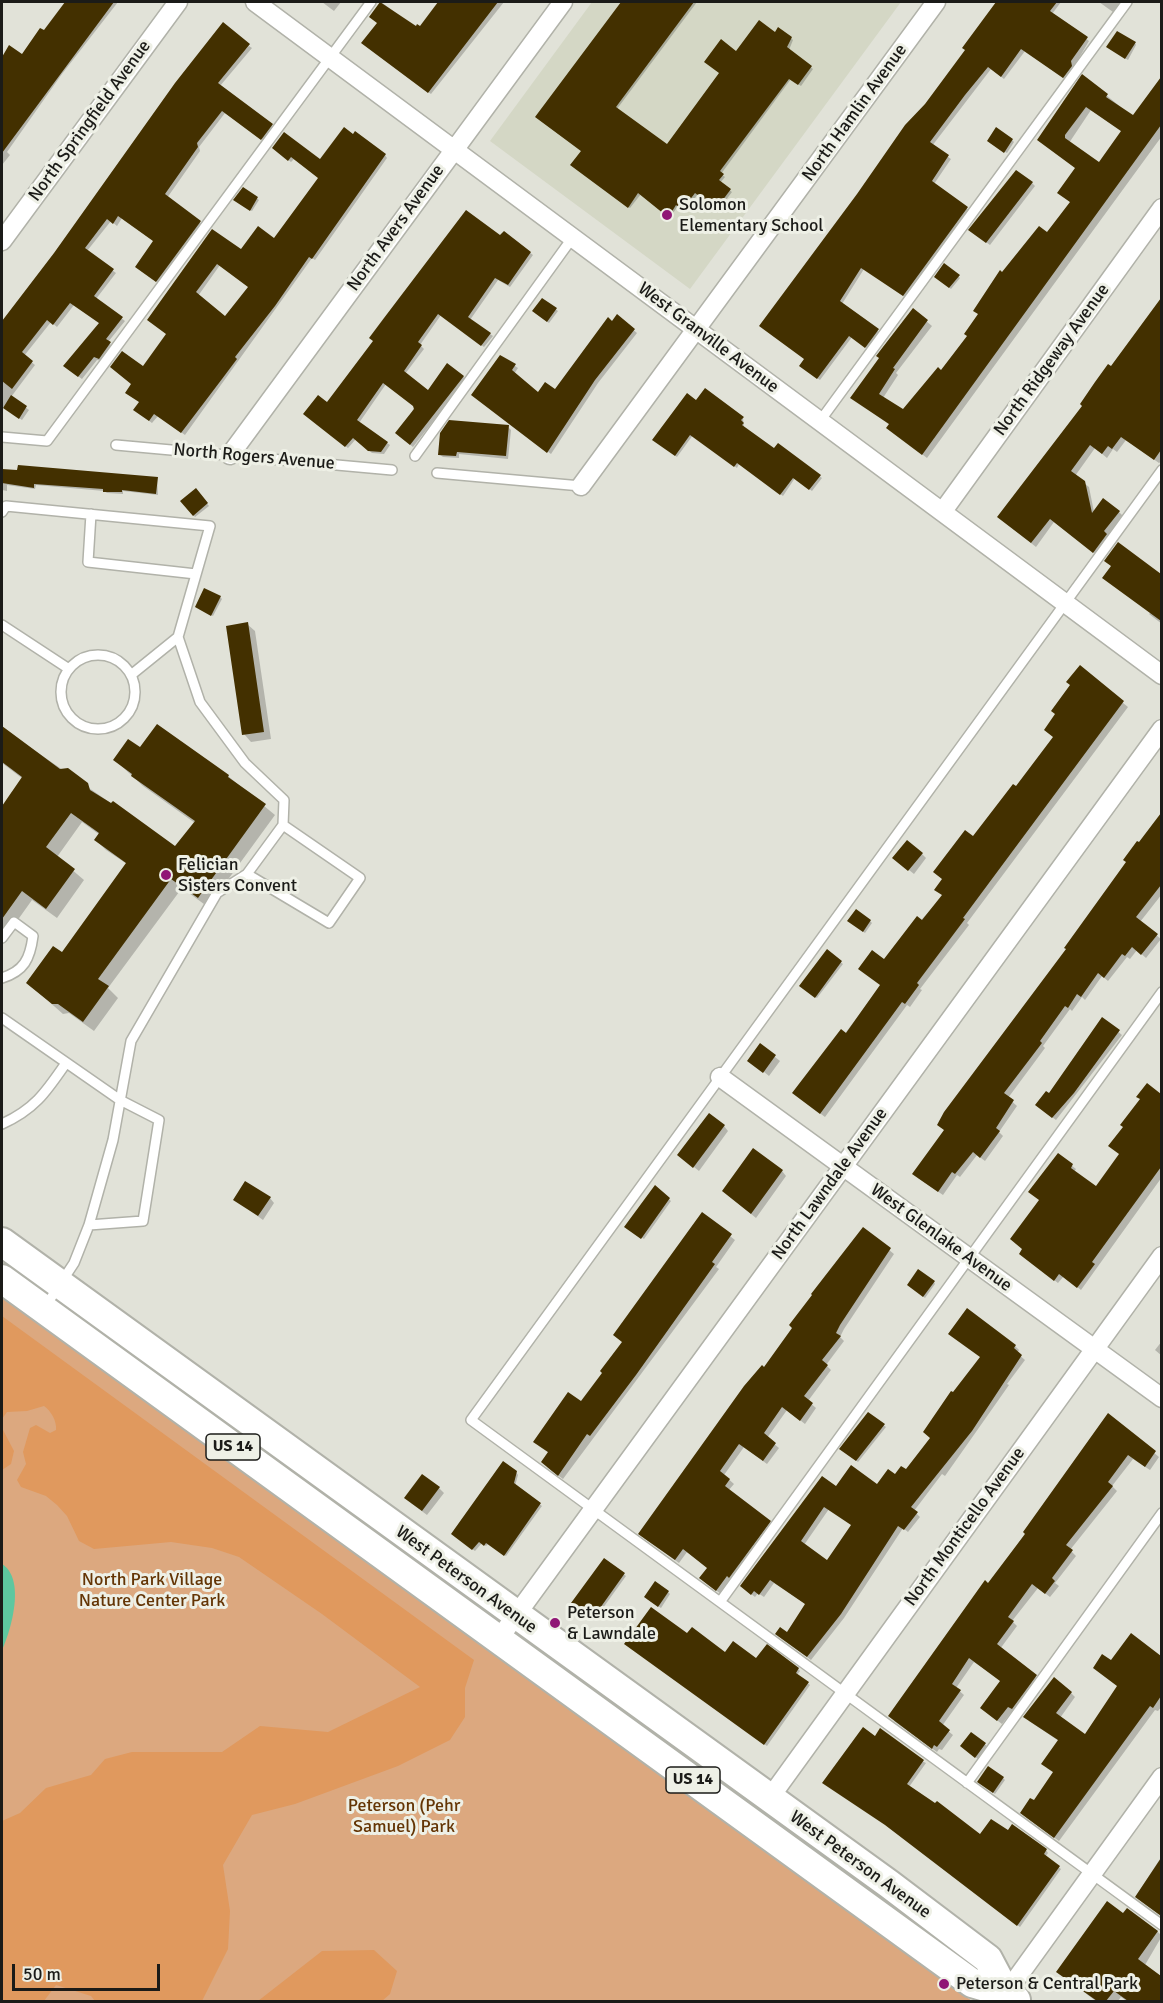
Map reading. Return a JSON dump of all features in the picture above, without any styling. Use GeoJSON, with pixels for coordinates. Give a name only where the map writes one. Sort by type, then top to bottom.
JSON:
{"type":"FeatureCollection","features":[{"type":"Feature","properties":{"kind":"main road","name":"West Peterson Avenue"},"geometry":{"type":"LineString","coordinates":[[2,1242],[988,1959],[1008,1999]]}},
{"type":"Feature","properties":{"kind":"main road","name":"West Peterson Avenue"},"geometry":{"type":"LineString","coordinates":[[2,1279],[972,1983],[1008,1999]]}},
{"type":"Feature","properties":{"kind":"street","name":"North Springfield Avenue"},"geometry":{"type":"LineString","coordinates":[[2,242],[178,2]]}},
{"type":"Feature","properties":{"kind":"street","name":"West Granville Avenue"},"geometry":{"type":"LineString","coordinates":[[255,2],[1161,675]]}},
{"type":"Feature","properties":{"kind":"street","name":"North Avers Avenue"},"geometry":{"type":"LineString","coordinates":[[230,455],[563,2]]}},
{"type":"Feature","properties":{"kind":"street","name":"North Hamlin Avenue"},"geometry":{"type":"LineString","coordinates":[[581,486],[936,2]]}},
{"type":"Feature","properties":{"kind":"street","name":"North Ridgeway Avenue"},"geometry":{"type":"LineString","coordinates":[[943,511],[1161,208]]}},
{"type":"Feature","properties":{"kind":"street","name":"North Lawndale Avenue"},"geometry":{"type":"LineString","coordinates":[[498,1640],[1161,729]]}},
{"type":"Feature","properties":{"kind":"street","name":"West Glenlake Avenue"},"geometry":{"type":"LineString","coordinates":[[720,1077],[1161,1398]]}},
{"type":"Feature","properties":{"kind":"street","name":"North Monticello Avenue"},"geometry":{"type":"LineString","coordinates":[[769,1799],[1161,1256]]}},
{"type":"Feature","properties":{"kind":"street"},"geometry":{"type":"LineString","coordinates":[[1008,1999],[1161,1777]]}},
{"type":"Feature","properties":{"kind":"lane"},"geometry":{"type":"LineString","coordinates":[[2,437],[47,441],[370,2]]}},
{"type":"Feature","properties":{"kind":"lane"},"geometry":{"type":"LineString","coordinates":[[820,421],[1127,2]]}},
{"type":"Feature","properties":{"kind":"lane"},"geometry":{"type":"LineString","coordinates":[[415,456],[573,237]]}},
{"type":"Feature","properties":{"kind":"lane","name":"North Rogers Avenue"},"geometry":{"type":"LineString","coordinates":[[116,445],[392,470]]}},
{"type":"Feature","properties":{"kind":"lane"},"geometry":{"type":"LineString","coordinates":[[1161,470],[471,1420],[1161,1925]]}},
{"type":"Feature","properties":{"kind":"lane"},"geometry":{"type":"LineString","coordinates":[[436,473],[581,486]]}},
{"type":"Feature","properties":{"kind":"lane"},"geometry":{"type":"LineString","coordinates":[[2,512],[6,506],[210,526],[178,637],[200,702],[245,763],[284,800],[283,825],[247,874],[217,893],[131,1041],[113,1140],[89,1225],[74,1263],[44,1309]]}},
{"type":"Feature","properties":{"kind":"lane"},"geometry":{"type":"LineString","coordinates":[[91,514],[88,562],[196,574]]}},
{"type":"Feature","properties":{"kind":"lane"},"geometry":{"type":"LineString","coordinates":[[2,625],[69,669]]}},
{"type":"Feature","properties":{"kind":"lane"},"geometry":{"type":"LineString","coordinates":[[131,675],[178,637]]}},
{"type":"Feature","properties":{"kind":"lane"},"geometry":{"type":"LineString","coordinates":[[96,655],[117,660],[131,675],[135,696],[132,706],[119,723],[99,729],[79,724],[64,709],[61,688],[69,669],[86,657],[96,655]]}},
{"type":"Feature","properties":{"kind":"lane"},"geometry":{"type":"LineString","coordinates":[[247,874],[329,923],[360,878],[283,825]]}},
{"type":"Feature","properties":{"kind":"lane"},"geometry":{"type":"LineString","coordinates":[[2,938],[14,922],[33,936],[31,952],[17,974],[2,978]]}},
{"type":"Feature","properties":{"kind":"lane"},"geometry":{"type":"LineString","coordinates":[[720,1602],[1161,992]]}},
{"type":"Feature","properties":{"kind":"lane"},"geometry":{"type":"LineString","coordinates":[[2,1018],[120,1100],[159,1120],[143,1221],[89,1225]]}},
{"type":"Feature","properties":{"kind":"lane"},"geometry":{"type":"LineString","coordinates":[[2,1124],[24,1113],[49,1089],[66,1063]]}},
{"type":"Feature","properties":{"kind":"lane"},"geometry":{"type":"LineString","coordinates":[[967,1783],[1161,1513]]}},
{"type":"Feature","properties":{"kind":"shaded area","name":"Solomon Elementary School"},"geometry":{"type":"Polygon","coordinates":[[[592,2],[901,2],[690,289],[490,141],[592,2]]]}},
{"type":"Feature","properties":{"kind":"shaded area"},"geometry":{"type":"Polygon","coordinates":[[[2,1316],[474,1660],[465,1688],[465,1717],[450,1740],[398,1766],[295,1804],[252,1815],[223,1865],[230,1911],[228,1949],[202,2001],[95,2001],[91,1996],[56,1985],[44,2001],[2,2001],[2,1821],[20,1813],[46,1788],[91,1775],[105,1759],[132,1752],[222,1752],[260,1726],[328,1732],[420,1687],[322,1614],[239,1557],[212,1548],[171,1542],[94,1549],[79,1541],[67,1516],[57,1505],[46,1496],[21,1487],[17,1480],[26,1464],[23,1452],[30,1428],[36,1425],[50,1433],[56,1430],[56,1423],[44,1406],[27,1411],[7,1412],[2,1419],[2,1316]]]}},
{"type":"Feature","properties":{"kind":"shaded area"},"geometry":{"type":"Polygon","coordinates":[[[2,1428],[14,1451],[11,1464],[2,1470],[2,1428]]]}},
{"type":"Feature","properties":{"kind":"shaded area"},"geometry":{"type":"Polygon","coordinates":[[[2,1564],[9,1571],[15,1593],[12,1618],[2,1650],[2,1564]]]}},
{"type":"Feature","properties":{"kind":"shaded area"},"geometry":{"type":"Polygon","coordinates":[[[374,1950],[397,1971],[390,1994],[382,2001],[258,2001],[322,1951],[374,1950]]]}},
{"type":"Feature","properties":{"kind":"green space","name":"Peterson (Pehr Samuel) Park"},"geometry":{"type":"Polygon","coordinates":[[[2,1296],[964,1995],[972,2001],[2,2002],[2,1296]]]}},
{"type":"Feature","properties":{"kind":"green space"},"geometry":{"type":"Polygon","coordinates":[[[89,1320],[380,1531],[377,1535],[84,1322],[89,1320]]]}},
{"type":"Feature","properties":{"kind":"green space"},"geometry":{"type":"Polygon","coordinates":[[[557,1661],[857,1878],[557,1665],[557,1661]]]}},
{"type":"Feature","properties":{"kind":"building"},"geometry":{"type":"Polygon","coordinates":[[[65,2],[114,2],[2,153],[2,57],[9,45],[22,54],[40,28],[44,30],[65,2]]]}},
{"type":"Feature","properties":{"kind":"building"},"geometry":{"type":"Polygon","coordinates":[[[380,2],[416,26],[417,24],[420,26],[438,2],[498,2],[428,93],[361,43],[377,23],[369,17],[380,2]]]}},
{"type":"Feature","properties":{"kind":"building"},"geometry":{"type":"Polygon","coordinates":[[[621,2],[694,2],[616,107],[667,144],[719,73],[704,62],[721,39],[736,51],[759,20],[775,32],[778,27],[792,37],[787,47],[812,66],[798,85],[789,79],[720,171],[724,174],[719,180],[731,189],[716,209],[695,193],[682,210],[676,205],[671,213],[667,210],[664,214],[638,193],[628,208],[570,165],[581,151],[535,117],[621,2]]]}},
{"type":"Feature","properties":{"kind":"building"},"geometry":{"type":"Polygon","coordinates":[[[996,2],[1057,2],[1050,11],[1088,37],[1071,61],[1072,66],[1063,78],[1021,49],[1001,77],[988,67],[965,95],[930,142],[949,155],[932,181],[968,207],[903,296],[861,268],[840,301],[879,329],[865,348],[849,336],[817,379],[799,366],[804,359],[759,326],[905,125],[925,104],[965,50],[962,48],[996,2]]]}},
{"type":"Feature","properties":{"kind":"building"},"geometry":{"type":"Polygon","coordinates":[[[223,22],[250,44],[218,83],[273,124],[261,140],[222,111],[197,143],[198,147],[165,194],[201,221],[156,282],[135,267],[153,241],[118,216],[113,224],[107,219],[85,248],[114,269],[94,296],[123,317],[106,339],[111,342],[99,359],[94,357],[78,377],[63,366],[99,323],[70,303],[53,325],[47,320],[22,352],[33,361],[12,389],[2,381],[2,321],[54,253],[175,83],[223,22]]]}},
{"type":"Feature","properties":{"kind":"building"},"geometry":{"type":"Polygon","coordinates":[[[1117,31],[1136,42],[1125,59],[1106,47],[1117,31]]]}},
{"type":"Feature","properties":{"kind":"building"},"geometry":{"type":"Polygon","coordinates":[[[1082,74],[1108,94],[1106,97],[1133,115],[1161,77],[1161,125],[922,455],[886,428],[889,424],[850,398],[879,358],[876,356],[913,308],[928,320],[893,368],[895,369],[879,394],[903,409],[938,367],[941,370],[967,336],[964,334],[978,314],[973,311],[1000,270],[1002,272],[1039,226],[1047,232],[1070,202],[1057,193],[1075,168],[1037,140],[1082,74]],[[1086,107],[1065,138],[1099,162],[1121,131],[1086,107]]]}},
{"type":"Feature","properties":{"kind":"building"},"geometry":{"type":"Polygon","coordinates":[[[344,127],[353,134],[355,131],[386,154],[312,259],[309,257],[181,433],[154,414],[149,421],[133,410],[139,402],[125,393],[131,384],[110,367],[122,351],[143,366],[166,334],[147,320],[212,229],[241,249],[258,226],[274,238],[318,178],[291,157],[288,161],[272,148],[284,132],[320,159],[344,127]],[[217,264],[196,292],[225,316],[248,287],[217,264]]]}},
{"type":"Feature","properties":{"kind":"building"},"geometry":{"type":"Polygon","coordinates":[[[996,127],[1013,139],[1004,153],[987,141],[996,127]]]}},
{"type":"Feature","properties":{"kind":"building"},"geometry":{"type":"Polygon","coordinates":[[[1016,170],[1033,182],[986,243],[968,230],[1016,170]]]}},
{"type":"Feature","properties":{"kind":"building"},"geometry":{"type":"Polygon","coordinates":[[[243,187],[258,197],[250,211],[233,200],[243,187]]]}},
{"type":"Feature","properties":{"kind":"building"},"geometry":{"type":"Polygon","coordinates":[[[466,210],[500,235],[504,231],[531,252],[508,285],[495,278],[468,317],[491,333],[481,346],[438,314],[418,342],[422,345],[404,371],[428,390],[447,363],[464,376],[410,445],[395,433],[414,409],[413,406],[383,383],[357,420],[388,442],[381,452],[368,451],[353,438],[345,447],[303,414],[318,395],[327,402],[373,341],[369,338],[466,210]]]}},
{"type":"Feature","properties":{"kind":"building"},"geometry":{"type":"Polygon","coordinates":[[[944,263],[960,275],[949,288],[934,277],[944,263]]]}},
{"type":"Feature","properties":{"kind":"building"},"geometry":{"type":"Polygon","coordinates":[[[542,298],[557,308],[547,322],[532,311],[542,298]]]}},
{"type":"Feature","properties":{"kind":"building"},"geometry":{"type":"Polygon","coordinates":[[[1161,298],[1161,450],[1154,460],[1121,437],[1112,449],[1108,446],[1102,454],[1090,445],[1071,471],[1085,481],[1092,513],[1103,498],[1120,511],[1104,531],[1107,534],[1093,553],[1050,519],[1031,543],[997,517],[1082,406],[1080,404],[1108,364],[1111,366],[1161,298]]]}},
{"type":"Feature","properties":{"kind":"building"},"geometry":{"type":"Polygon","coordinates":[[[617,314],[635,329],[595,380],[547,453],[471,395],[500,355],[516,364],[512,370],[538,392],[545,382],[555,389],[608,317],[612,321],[617,314]]]}},
{"type":"Feature","properties":{"kind":"building"},"geometry":{"type":"Polygon","coordinates":[[[705,388],[744,417],[741,420],[744,423],[742,425],[774,448],[778,443],[821,475],[809,490],[793,478],[780,495],[737,463],[734,467],[690,435],[675,456],[652,440],[687,393],[696,400],[705,388]]]}},
{"type":"Feature","properties":{"kind":"building"},"geometry":{"type":"Polygon","coordinates":[[[11,395],[27,406],[19,419],[3,408],[11,395]]]}},
{"type":"Feature","properties":{"kind":"building"},"geometry":{"type":"Polygon","coordinates":[[[449,420],[509,425],[506,456],[457,452],[456,456],[438,455],[440,433],[449,420]]]}},
{"type":"Feature","properties":{"kind":"building"},"geometry":{"type":"Polygon","coordinates":[[[18,465],[158,477],[156,494],[122,490],[122,492],[103,492],[103,489],[34,484],[34,488],[2,483],[2,469],[17,470],[18,465]]]}},
{"type":"Feature","properties":{"kind":"building"},"geometry":{"type":"Polygon","coordinates":[[[196,488],[208,503],[193,516],[180,501],[196,488]]]}},
{"type":"Feature","properties":{"kind":"building"},"geometry":{"type":"Polygon","coordinates":[[[1118,542],[1161,574],[1161,621],[1102,578],[1111,566],[1104,561],[1118,542]]]}},
{"type":"Feature","properties":{"kind":"building"},"geometry":{"type":"Polygon","coordinates":[[[204,588],[221,596],[211,616],[195,607],[204,588]]]}},
{"type":"Feature","properties":{"kind":"building"},"geometry":{"type":"Polygon","coordinates":[[[248,622],[264,732],[242,735],[226,626],[248,622]]]}},
{"type":"Feature","properties":{"kind":"building"},"geometry":{"type":"Polygon","coordinates":[[[1080,665],[1124,701],[963,918],[965,919],[917,983],[919,985],[905,1004],[902,1002],[820,1114],[792,1093],[841,1029],[846,1033],[880,985],[858,969],[872,950],[884,959],[917,916],[922,920],[942,895],[934,890],[942,879],[933,872],[965,830],[973,836],[1013,784],[1016,786],[1053,737],[1044,730],[1055,714],[1051,711],[1070,685],[1066,682],[1080,665]]]}},
{"type":"Feature","properties":{"kind":"building","name":"Felician Sisters Convent"},"geometry":{"type":"Polygon","coordinates":[[[157,724],[266,804],[198,898],[171,879],[98,979],[109,986],[83,1022],[58,1004],[52,1004],[26,983],[53,946],[62,952],[126,863],[94,840],[99,833],[71,813],[46,847],[75,869],[46,909],[22,891],[2,919],[2,806],[22,777],[2,762],[2,726],[60,769],[68,768],[88,783],[90,790],[111,803],[113,801],[175,846],[195,821],[131,776],[132,774],[113,760],[128,739],[140,747],[157,724]]]}},
{"type":"Feature","properties":{"kind":"building"},"geometry":{"type":"Polygon","coordinates":[[[1161,813],[1161,885],[1136,917],[1158,934],[1141,955],[1132,947],[1125,956],[1122,954],[1104,978],[1098,973],[1081,997],[1077,994],[1068,1008],[1065,1006],[1040,1041],[1042,1043],[1004,1093],[1014,1100],[996,1128],[1000,1131],[980,1158],[973,1152],[955,1174],[952,1172],[938,1192],[912,1174],[944,1130],[937,1125],[944,1112],[1066,949],[1064,948],[1126,862],[1123,860],[1161,813]]]}},
{"type":"Feature","properties":{"kind":"building"},"geometry":{"type":"Polygon","coordinates":[[[907,840],[923,853],[908,871],[892,858],[907,840]]]}},
{"type":"Feature","properties":{"kind":"building"},"geometry":{"type":"Polygon","coordinates":[[[856,909],[871,920],[863,932],[847,921],[856,909]]]}},
{"type":"Feature","properties":{"kind":"building"},"geometry":{"type":"Polygon","coordinates":[[[827,949],[842,961],[815,998],[799,986],[827,949]]]}},
{"type":"Feature","properties":{"kind":"building"},"geometry":{"type":"Polygon","coordinates":[[[1102,1017],[1120,1030],[1074,1093],[1052,1118],[1035,1105],[1046,1091],[1049,1093],[1102,1017]]]}},
{"type":"Feature","properties":{"kind":"building"},"geometry":{"type":"Polygon","coordinates":[[[760,1043],[776,1055],[763,1073],[747,1061],[760,1043]]]}},
{"type":"Feature","properties":{"kind":"building"},"geometry":{"type":"Polygon","coordinates":[[[1147,1083],[1161,1094],[1161,1167],[1092,1262],[1095,1264],[1077,1288],[1059,1274],[1054,1281],[1019,1254],[1022,1249],[1010,1239],[1039,1200],[1028,1192],[1058,1153],[1073,1164],[1071,1168],[1096,1186],[1119,1154],[1108,1146],[1123,1127],[1120,1125],[1140,1099],[1136,1097],[1147,1083]]]}},
{"type":"Feature","properties":{"kind":"building"},"geometry":{"type":"Polygon","coordinates":[[[709,1113],[725,1125],[693,1168],[677,1155],[709,1113]]]}},
{"type":"Feature","properties":{"kind":"building"},"geometry":{"type":"Polygon","coordinates":[[[753,1148],[783,1170],[751,1214],[722,1191],[753,1148]]]}},
{"type":"Feature","properties":{"kind":"building"},"geometry":{"type":"Polygon","coordinates":[[[245,1181],[271,1197],[258,1216],[233,1200],[245,1181]]]}},
{"type":"Feature","properties":{"kind":"building"},"geometry":{"type":"Polygon","coordinates":[[[655,1185],[670,1198],[641,1239],[624,1227],[655,1185]]]}},
{"type":"Feature","properties":{"kind":"building"},"geometry":{"type":"Polygon","coordinates":[[[702,1212],[732,1234],[712,1262],[715,1264],[636,1375],[590,1436],[587,1434],[558,1476],[541,1462],[548,1452],[533,1442],[568,1392],[581,1401],[602,1373],[600,1371],[622,1342],[613,1335],[702,1212]]]}},
{"type":"Feature","properties":{"kind":"building"},"geometry":{"type":"Polygon","coordinates":[[[863,1227],[891,1248],[840,1325],[836,1333],[841,1336],[822,1360],[828,1365],[804,1396],[813,1403],[800,1421],[782,1407],[764,1433],[776,1443],[763,1461],[739,1444],[720,1471],[730,1479],[725,1486],[771,1521],[729,1578],[727,1576],[716,1591],[699,1578],[707,1568],[683,1549],[675,1560],[638,1534],[744,1386],[762,1365],[764,1367],[792,1328],[789,1325],[863,1227]]]}},
{"type":"Feature","properties":{"kind":"building"},"geometry":{"type":"Polygon","coordinates":[[[918,1269],[935,1281],[923,1297],[907,1285],[918,1269]]]}},
{"type":"Feature","properties":{"kind":"building"},"geometry":{"type":"Polygon","coordinates":[[[967,1308],[1016,1345],[1014,1348],[1022,1355],[972,1431],[911,1507],[918,1512],[904,1530],[898,1526],[841,1614],[807,1657],[775,1634],[780,1627],[787,1632],[805,1604],[770,1580],[759,1595],[754,1591],[751,1595],[740,1586],[822,1476],[836,1486],[851,1465],[877,1484],[888,1469],[895,1474],[901,1466],[906,1469],[930,1438],[923,1432],[951,1391],[953,1392],[980,1357],[948,1334],[967,1308]],[[824,1507],[801,1541],[827,1560],[851,1525],[824,1507]]]}},
{"type":"Feature","properties":{"kind":"building"},"geometry":{"type":"Polygon","coordinates":[[[868,1412],[885,1424],[856,1461],[839,1449],[868,1412]]]}},
{"type":"Feature","properties":{"kind":"building"},"geometry":{"type":"Polygon","coordinates":[[[1108,1413],[1156,1451],[1145,1467],[1128,1455],[1108,1482],[1113,1486],[1066,1545],[1073,1550],[1052,1578],[1055,1581],[1045,1594],[1032,1584],[1008,1617],[1014,1621],[997,1644],[1037,1675],[1012,1709],[1008,1707],[997,1721],[980,1708],[1000,1681],[969,1658],[952,1684],[961,1690],[939,1721],[950,1730],[937,1747],[934,1745],[932,1749],[888,1716],[985,1580],[988,1583],[1025,1534],[1023,1532],[1108,1413]]]}},
{"type":"Feature","properties":{"kind":"building"},"geometry":{"type":"Polygon","coordinates":[[[503,1461],[517,1471],[514,1483],[541,1503],[504,1556],[486,1543],[484,1546],[479,1542],[472,1550],[451,1534],[503,1461]]]}},
{"type":"Feature","properties":{"kind":"building"},"geometry":{"type":"Polygon","coordinates":[[[422,1474],[440,1487],[422,1511],[404,1498],[422,1474]]]}},
{"type":"Feature","properties":{"kind":"building"},"geometry":{"type":"Polygon","coordinates":[[[604,1558],[625,1573],[593,1618],[571,1603],[604,1558]]]}},
{"type":"Feature","properties":{"kind":"building"},"geometry":{"type":"Polygon","coordinates":[[[655,1581],[669,1591],[658,1607],[644,1597],[655,1581]]]}},
{"type":"Feature","properties":{"kind":"building"},"geometry":{"type":"Polygon","coordinates":[[[651,1607],[687,1633],[692,1627],[725,1652],[733,1641],[756,1658],[767,1644],[799,1668],[796,1673],[809,1682],[764,1745],[624,1644],[651,1607]]]}},
{"type":"Feature","properties":{"kind":"building"},"geometry":{"type":"Polygon","coordinates":[[[1131,1633],[1161,1656],[1161,1696],[1153,1708],[1150,1706],[1054,1838],[1020,1813],[1030,1798],[1034,1800],[1053,1772],[1041,1764],[1058,1740],[1023,1717],[1054,1677],[1072,1692],[1056,1713],[1085,1734],[1117,1686],[1093,1668],[1102,1654],[1111,1660],[1131,1633]]]}},
{"type":"Feature","properties":{"kind":"building"},"geometry":{"type":"Polygon","coordinates":[[[863,1727],[875,1736],[880,1728],[924,1760],[907,1784],[935,1803],[937,1801],[980,1834],[991,1819],[1008,1830],[1012,1824],[1047,1849],[1044,1854],[1060,1866],[1017,1926],[885,1825],[822,1783],[863,1727]]]}},
{"type":"Feature","properties":{"kind":"building"},"geometry":{"type":"Polygon","coordinates":[[[971,1732],[986,1743],[975,1758],[960,1746],[971,1732]]]}},
{"type":"Feature","properties":{"kind":"building"},"geometry":{"type":"Polygon","coordinates":[[[988,1766],[1004,1777],[993,1793],[977,1782],[988,1766]]]}},
{"type":"Feature","properties":{"kind":"building"},"geometry":{"type":"Polygon","coordinates":[[[1161,1858],[1161,1916],[1135,1897],[1161,1858]]]}},
{"type":"Feature","properties":{"kind":"building"},"geometry":{"type":"Polygon","coordinates":[[[1107,1901],[1123,1913],[1127,1908],[1158,1931],[1138,1959],[1161,1976],[1161,2001],[1128,2001],[1114,1991],[1106,2001],[1097,2001],[1056,1972],[1107,1901]]]}},
{"type":"Feature","properties":{"kind":"place","name":"Solomon Elementary School"},"geometry":{"type":"Point","coordinates":[667,215]}},
{"type":"Feature","properties":{"kind":"place","name":"Felician Sisters Convent"},"geometry":{"type":"Point","coordinates":[166,875]}},
{"type":"Feature","properties":{"kind":"place","name":"Peterson & Lawndale"},"geometry":{"type":"Point","coordinates":[555,1623]}},
{"type":"Feature","properties":{"kind":"place","name":"Peterson & Central Park"},"geometry":{"type":"Point","coordinates":[944,1984]}},
{"type":"Feature","properties":{"kind":"park label","name":"North Park Village Nature Center Park"},"geometry":{"type":"Point","coordinates":[152,1590]}}]}
